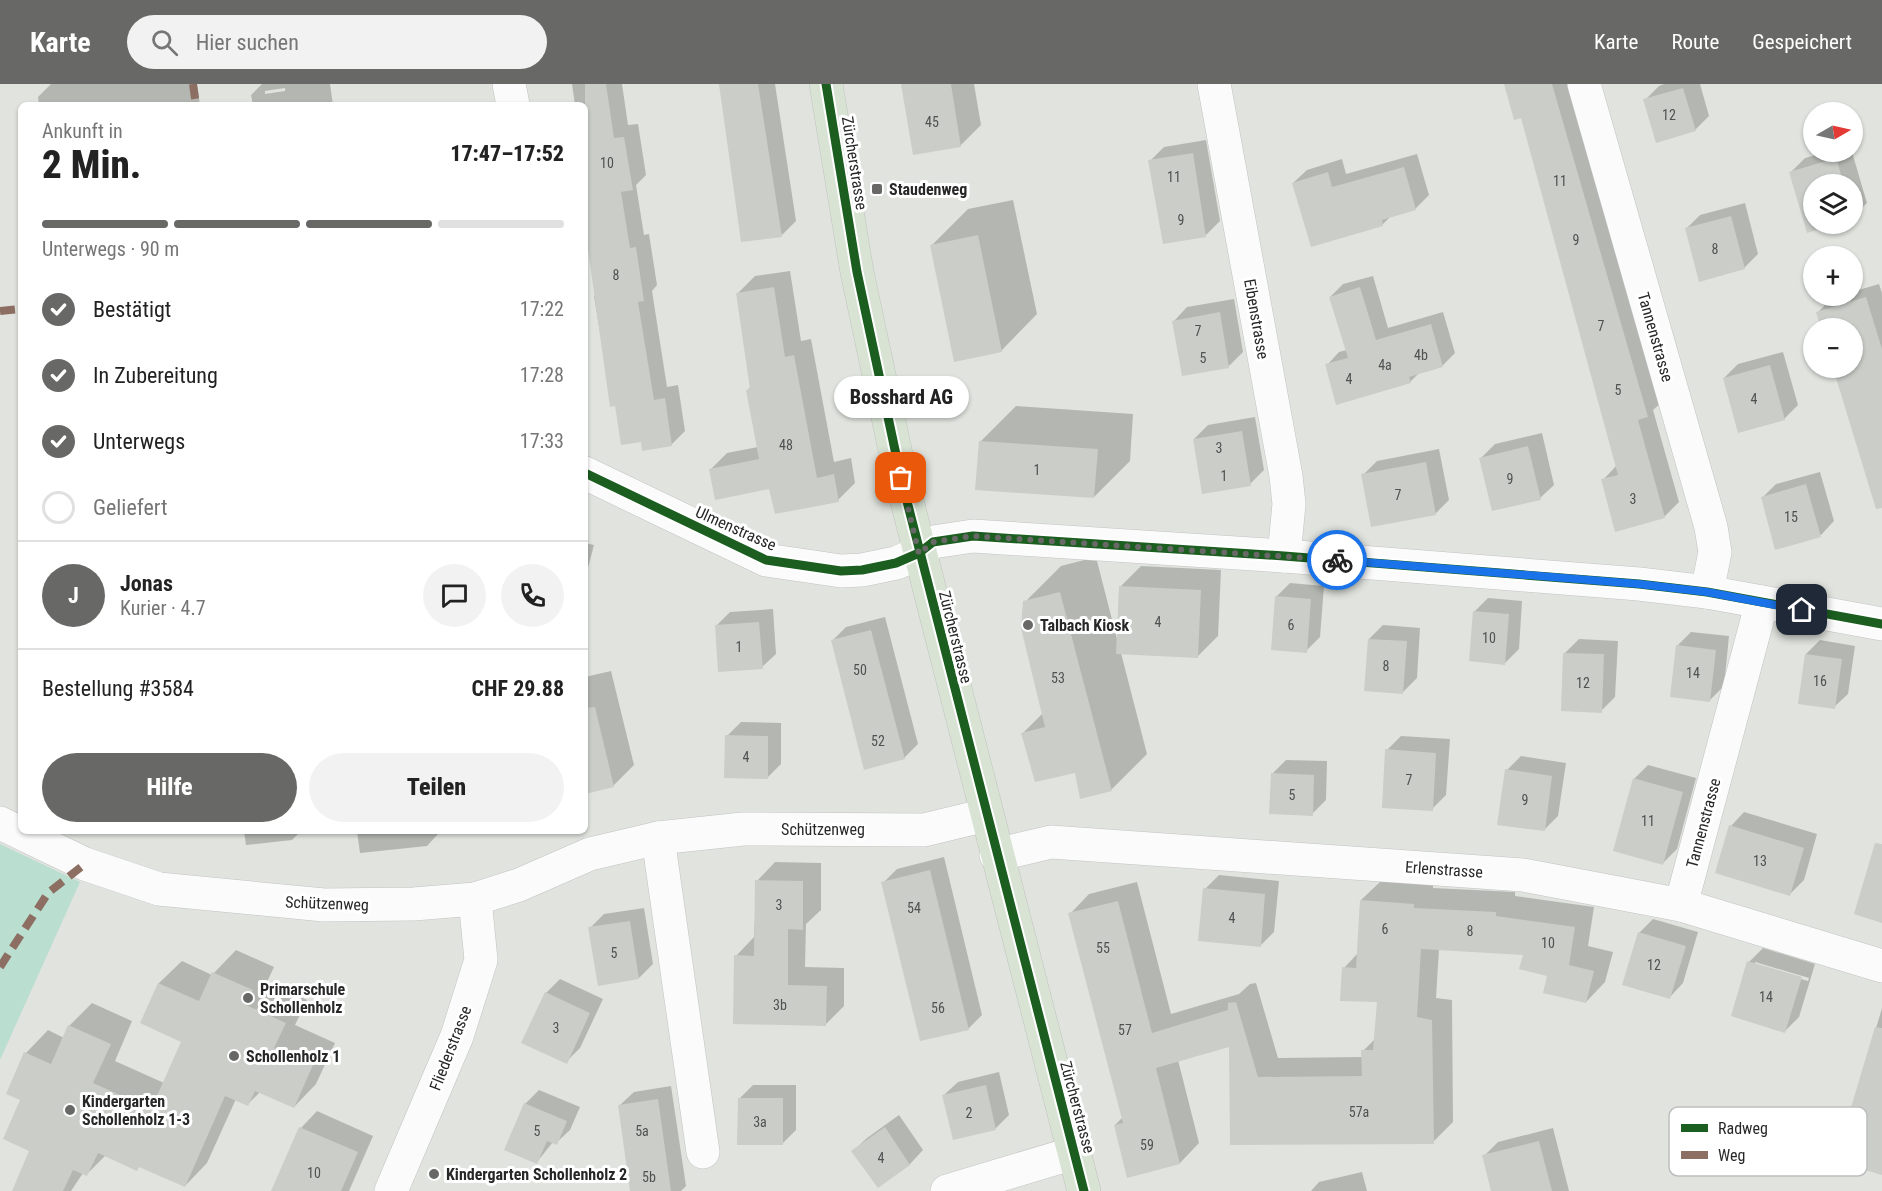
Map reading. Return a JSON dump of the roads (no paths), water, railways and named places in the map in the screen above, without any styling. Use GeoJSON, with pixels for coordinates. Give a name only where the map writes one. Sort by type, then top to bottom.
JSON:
{"type":"FeatureCollection","features":[{"type":"Feature","properties":{"kind":"main road","name":"Zürcherstrasse"},"geometry":{"type":"LineString","coordinates":[[826,84],[857,272],[919,554],[1084,1191]]}},
{"type":"Feature","properties":{"kind":"street"},"geometry":{"type":"LineString","coordinates":[[510,84],[513,102]]}},
{"type":"Feature","properties":{"kind":"street","name":"Eibenstrasse"},"geometry":{"type":"LineString","coordinates":[[1214,84],[1286,476],[1289,504],[1284,555]]}},
{"type":"Feature","properties":{"kind":"street","name":"Tannenstrasse"},"geometry":{"type":"LineString","coordinates":[[1584,84],[1711,527],[1715,552],[1707,592]]}},
{"type":"Feature","properties":{"kind":"street","name":"Ulmenstrasse"},"geometry":{"type":"LineString","coordinates":[[588,474],[766,560],[841,571],[896,563],[919,554],[933,542],[973,536],[1284,555],[1639,584],[1707,592],[1882,624]]}},
{"type":"Feature","properties":{"kind":"street","name":"Tannenstrasse"},"geometry":{"type":"LineString","coordinates":[[1681,905],[1762,602]]}},
{"type":"Feature","properties":{"kind":"street","name":"Schützenweg"},"geometry":{"type":"LineString","coordinates":[[23,834],[85,864],[159,889],[324,905],[414,904],[475,899],[519,885],[590,854],[657,838],[743,829],[924,830],[986,815]]}},
{"type":"Feature","properties":{"kind":"street","name":"Schützenweg"},"geometry":{"type":"LineString","coordinates":[[0,823],[18,832]]}},
{"type":"Feature","properties":{"kind":"street"},"geometry":{"type":"LineString","coordinates":[[657,838],[703,1152]]}},
{"type":"Feature","properties":{"kind":"street","name":"Erlenstrasse"},"geometry":{"type":"LineString","coordinates":[[996,855],[1051,842],[1523,875],[1681,905],[1882,966]]}},
{"type":"Feature","properties":{"kind":"street","name":"Fliederstrasse"},"geometry":{"type":"LineString","coordinates":[[392,1191],[457,1036],[481,960],[475,899]]}},
{"type":"Feature","properties":{"kind":"street"},"geometry":{"type":"LineString","coordinates":[[947,1191],[1074,1153]]}},
{"type":"Feature","properties":{"kind":"place","name":"Staudenweg"},"geometry":{"type":"Point","coordinates":[877,189]}},
{"type":"Feature","properties":{"kind":"place","name":"Bosshard AG"},"geometry":{"type":"Point","coordinates":[901,478]}},
{"type":"Feature","properties":{"kind":"place","name":"Talbach Kiosk"},"geometry":{"type":"Point","coordinates":[1028,625]}},
{"type":"Feature","properties":{"kind":"place","name":"Primarschule Schollenholz"},"geometry":{"type":"Point","coordinates":[248,998]}},
{"type":"Feature","properties":{"kind":"place","name":"Schollenholz 1"},"geometry":{"type":"Point","coordinates":[234,1056]}},
{"type":"Feature","properties":{"kind":"place","name":"Kindergarten Schollenholz 1-3"},"geometry":{"type":"Point","coordinates":[70,1110]}},
{"type":"Feature","properties":{"kind":"place","name":"Kindergarten Schollenholz 2"},"geometry":{"type":"Point","coordinates":[434,1174]}}]}
